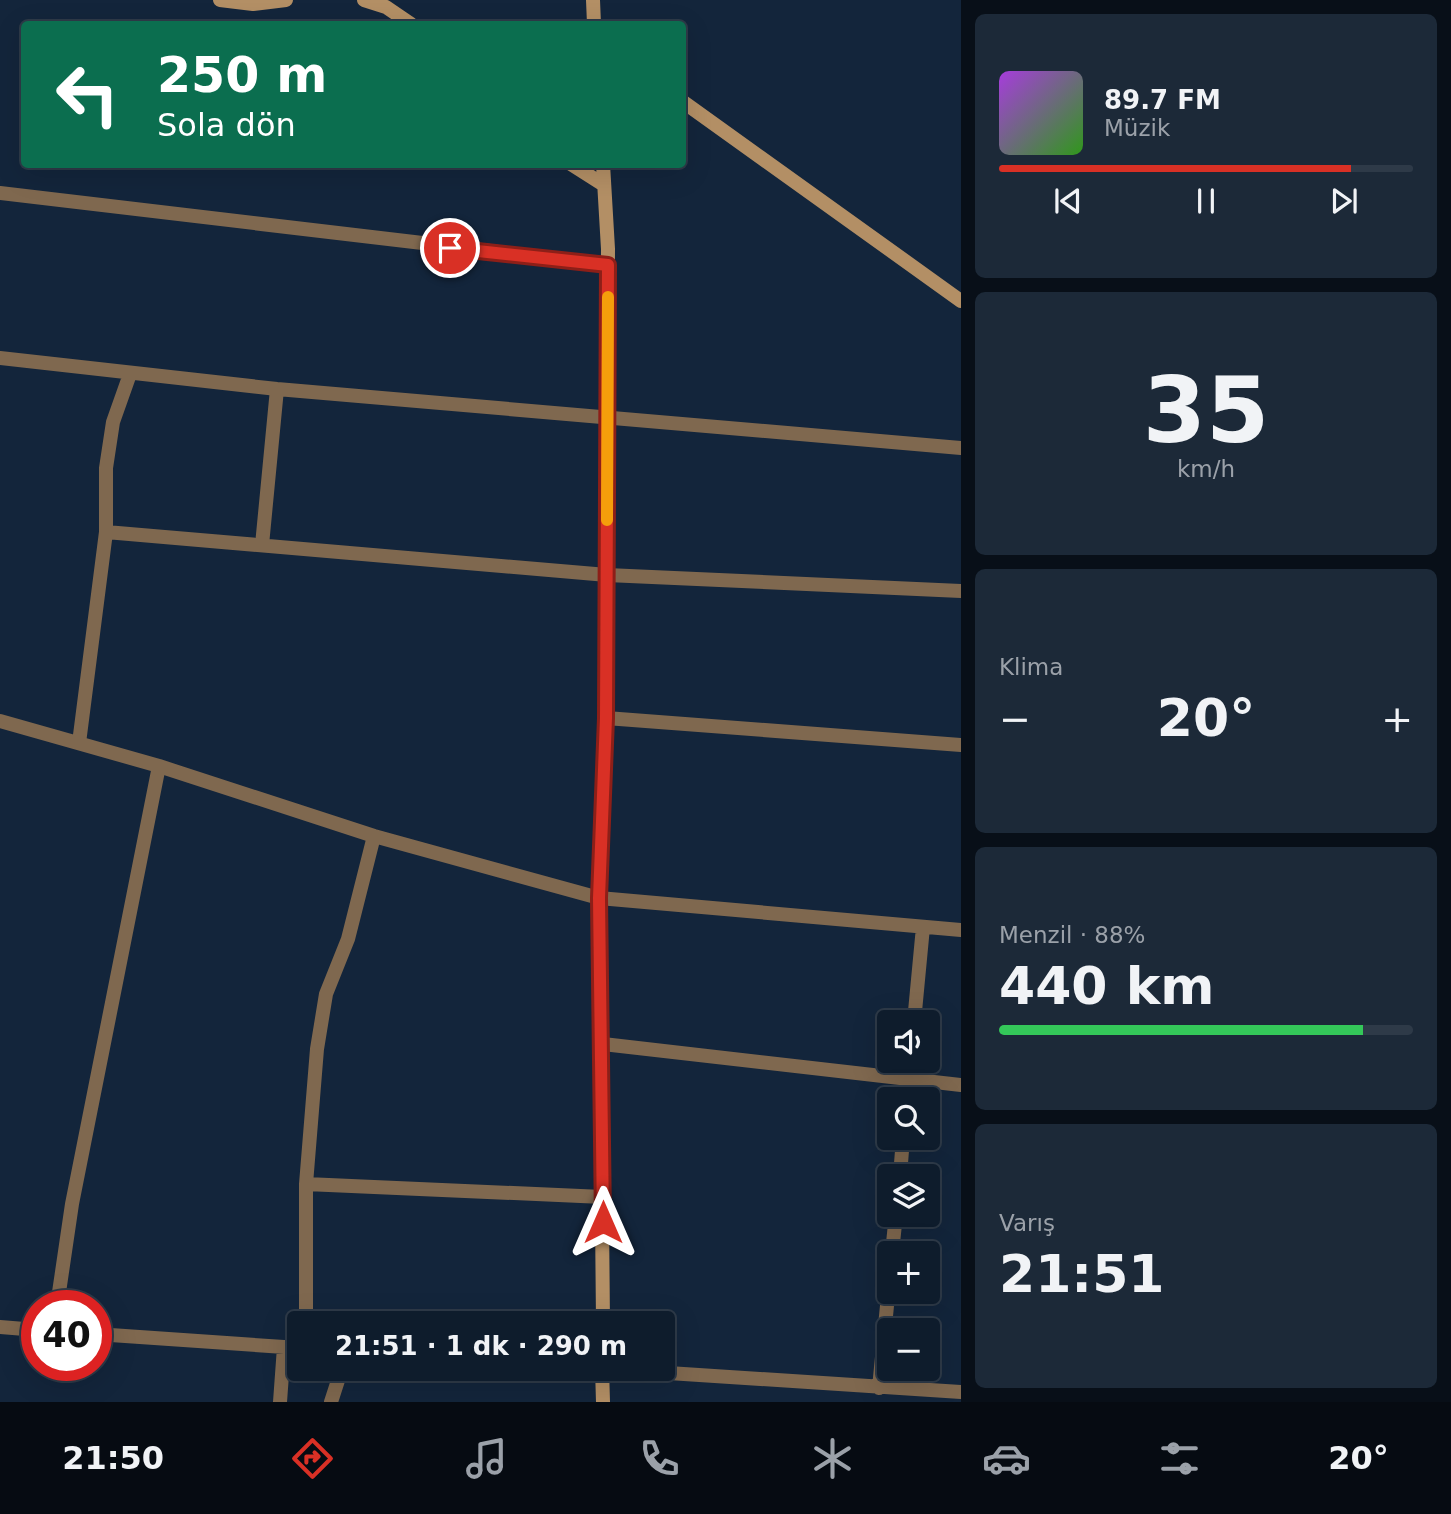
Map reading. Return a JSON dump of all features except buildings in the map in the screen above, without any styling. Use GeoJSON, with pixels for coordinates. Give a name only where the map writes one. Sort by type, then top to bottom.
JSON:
{"type":"FeatureCollection","features":[{"type":"Feature","properties":{"kind":"street"},"geometry":{"type":"LineString","coordinates":[[220,0],[253,4],[286,0]]}},
{"type":"Feature","properties":{"kind":"street"},"geometry":{"type":"LineString","coordinates":[[364,0],[386,7],[407,21]]}},
{"type":"Feature","properties":{"kind":"street"},"geometry":{"type":"LineString","coordinates":[[593,0],[594,21]]}},
{"type":"Feature","properties":{"kind":"street"},"geometry":{"type":"LineString","coordinates":[[686,104],[961,302]]}},
{"type":"Feature","properties":{"kind":"street"},"geometry":{"type":"LineString","coordinates":[[576,168],[604,185]]}},
{"type":"Feature","properties":{"kind":"street"},"geometry":{"type":"LineString","coordinates":[[603,168],[608,265],[608,419],[606,718],[599,898],[603,1044],[603,1311]]}},
{"type":"Feature","properties":{"kind":"street"},"geometry":{"type":"LineString","coordinates":[[0,193],[608,265]]}},
{"type":"Feature","properties":{"kind":"street"},"geometry":{"type":"LineString","coordinates":[[0,358],[277,389],[961,448]]}},
{"type":"Feature","properties":{"kind":"street"},"geometry":{"type":"LineString","coordinates":[[79,743],[106,532],[106,468],[111,433],[131,374]]}},
{"type":"Feature","properties":{"kind":"street"},"geometry":{"type":"LineString","coordinates":[[262,545],[277,389]]}},
{"type":"Feature","properties":{"kind":"street"},"geometry":{"type":"LineString","coordinates":[[106,532],[607,575],[961,591]]}},
{"type":"Feature","properties":{"kind":"street"},"geometry":{"type":"LineString","coordinates":[[606,718],[961,745]]}},
{"type":"Feature","properties":{"kind":"street"},"geometry":{"type":"LineString","coordinates":[[0,721],[159,766],[374,836],[599,898],[961,930]]}},
{"type":"Feature","properties":{"kind":"street"},"geometry":{"type":"LineString","coordinates":[[59,1290],[72,1204],[159,766]]}},
{"type":"Feature","properties":{"kind":"street"},"geometry":{"type":"LineString","coordinates":[[306,1311],[306,1184],[317,1049],[326,994],[348,939],[374,836]]}},
{"type":"Feature","properties":{"kind":"street"},"geometry":{"type":"LineString","coordinates":[[915,1010],[923,927]]}},
{"type":"Feature","properties":{"kind":"street"},"geometry":{"type":"LineString","coordinates":[[603,1044],[961,1085]]}},
{"type":"Feature","properties":{"kind":"street"},"geometry":{"type":"LineString","coordinates":[[908,1087],[910,1073]]}},
{"type":"Feature","properties":{"kind":"street"},"geometry":{"type":"LineString","coordinates":[[306,1184],[603,1197]]}},
{"type":"Feature","properties":{"kind":"street"},"geometry":{"type":"LineString","coordinates":[[879,1388],[887,1304]]}},
{"type":"Feature","properties":{"kind":"street"},"geometry":{"type":"LineString","coordinates":[[0,1327],[21,1329]]}},
{"type":"Feature","properties":{"kind":"street"},"geometry":{"type":"LineString","coordinates":[[112,1335],[287,1347]]}},
{"type":"Feature","properties":{"kind":"street"},"geometry":{"type":"LineString","coordinates":[[280,1402],[284,1347]]}},
{"type":"Feature","properties":{"kind":"street"},"geometry":{"type":"LineString","coordinates":[[675,1376],[858,1395],[879,1388],[961,1392]]}},
{"type":"Feature","properties":{"kind":"street"},"geometry":{"type":"LineString","coordinates":[[331,1402],[338,1381]]}},
{"type":"Feature","properties":{"kind":"street"},"geometry":{"type":"LineString","coordinates":[[602,1381],[603,1402]]}},
{"type":"Feature","properties":{"kind":"slow traffic"},"geometry":{"type":"LineString","coordinates":[[607,520],[608,297]]}},
{"type":"Feature","properties":{"kind":"route"},"geometry":{"type":"LineString","coordinates":[[450,248],[608,265],[606,718],[599,898],[603,1044],[603,1222]]}}]}
